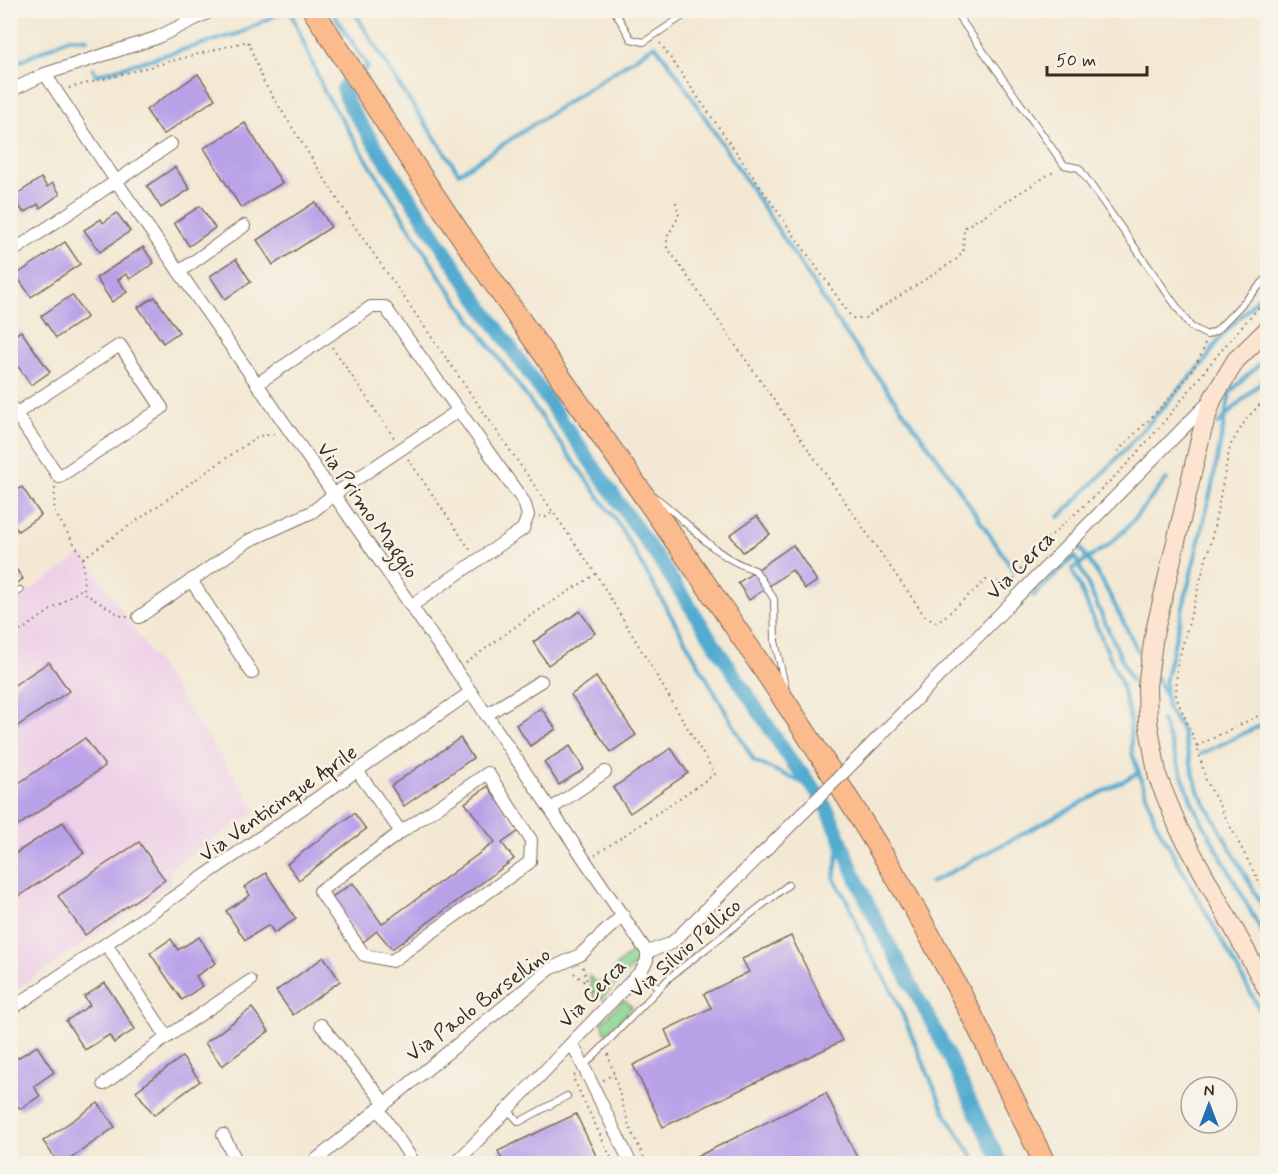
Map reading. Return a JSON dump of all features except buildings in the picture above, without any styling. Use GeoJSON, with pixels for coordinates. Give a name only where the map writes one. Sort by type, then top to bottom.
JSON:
{"type":"FeatureCollection","features":[{"type":"Feature","properties":{"kind":"highway"},"geometry":{"type":"LineString","coordinates":[[313,10],[478,260],[640,487],[794,713],[890,867],[938,950],[1046,1164]]}},
{"type":"Feature","properties":{"kind":"main road"},"geometry":{"type":"LineString","coordinates":[[1268,329],[1236,360],[1213,398],[1202,431],[1154,635],[1147,686],[1148,722],[1158,778],[1179,829],[1268,991]]}},
{"type":"Feature","properties":{"kind":"street"},"geometry":{"type":"LineString","coordinates":[[10,91],[45,74],[156,38],[213,10]]}},
{"type":"Feature","properties":{"kind":"street","name":"Via Primo Maggio"},"geometry":{"type":"LineString","coordinates":[[45,74],[178,272],[471,692],[647,952]]}},
{"type":"Feature","properties":{"kind":"street"},"geometry":{"type":"LineString","coordinates":[[10,253],[171,144]]}},
{"type":"Feature","properties":{"kind":"street"},"geometry":{"type":"LineString","coordinates":[[178,272],[244,226]]}},
{"type":"Feature","properties":{"kind":"street"},"geometry":{"type":"LineString","coordinates":[[257,384],[371,307],[386,307],[524,502],[528,515],[523,529],[411,606]]}},
{"type":"Feature","properties":{"kind":"street"},"geometry":{"type":"LineString","coordinates":[[120,345],[162,408],[59,477],[14,409],[120,345]]}},
{"type":"Feature","properties":{"kind":"street","name":"Via Cerca"},"geometry":{"type":"LineString","coordinates":[[455,1164],[640,971],[646,960],[647,952],[670,944],[677,938],[856,760],[1010,593],[1213,398]]}},
{"type":"Feature","properties":{"kind":"street"},"geometry":{"type":"LineString","coordinates":[[139,617],[248,541],[312,512],[333,495],[459,410]]}},
{"type":"Feature","properties":{"kind":"street"},"geometry":{"type":"LineString","coordinates":[[191,580],[252,673]]}},
{"type":"Feature","properties":{"kind":"street"},"geometry":{"type":"LineString","coordinates":[[486,716],[541,681]]}},
{"type":"Feature","properties":{"kind":"street","name":"Via Venticinque Aprile"},"geometry":{"type":"LineString","coordinates":[[10,1010],[471,692]]}},
{"type":"Feature","properties":{"kind":"street"},"geometry":{"type":"LineString","coordinates":[[358,772],[401,832]]}},
{"type":"Feature","properties":{"kind":"street"},"geometry":{"type":"LineString","coordinates":[[551,809],[605,772]]}},
{"type":"Feature","properties":{"kind":"street"},"geometry":{"type":"LineString","coordinates":[[488,773],[531,840],[530,862],[392,961],[364,955],[320,891],[401,832],[488,773]]}},
{"type":"Feature","properties":{"kind":"street","name":"Via Paolo Borsellino"},"geometry":{"type":"LineString","coordinates":[[311,1164],[550,969],[580,955],[623,915]]}},
{"type":"Feature","properties":{"kind":"street"},"geometry":{"type":"LineString","coordinates":[[106,944],[167,1036]]}},
{"type":"Feature","properties":{"kind":"street"},"geometry":{"type":"LineString","coordinates":[[104,1084],[167,1036],[250,981]]}},
{"type":"Feature","properties":{"kind":"street"},"geometry":{"type":"LineString","coordinates":[[321,1025],[381,1105],[415,1164]]}},
{"type":"Feature","properties":{"kind":"street"},"geometry":{"type":"LineString","coordinates":[[572,1042],[631,1164]]}},
{"type":"Feature","properties":{"kind":"street"},"geometry":{"type":"LineString","coordinates":[[223,1135],[238,1164]]}},
{"type":"Feature","properties":{"kind":"lane"},"geometry":{"type":"LineString","coordinates":[[614,10],[631,39],[644,42],[693,10]]}},
{"type":"Feature","properties":{"kind":"lane"},"geometry":{"type":"LineString","coordinates":[[954,10],[1064,165],[1079,168],[1191,327],[1207,335],[1216,331],[1268,277]]}},
{"type":"Feature","properties":{"kind":"lane"},"geometry":{"type":"LineString","coordinates":[[640,487],[664,504],[716,552],[738,565],[755,570],[762,580],[774,599],[775,641],[779,670],[794,713]]}},
{"type":"Feature","properties":{"kind":"lane"},"geometry":{"type":"LineString","coordinates":[[10,596],[20,590]]}},
{"type":"Feature","properties":{"kind":"lane","name":"Via Silvio Pellico"},"geometry":{"type":"LineString","coordinates":[[583,1067],[671,976],[788,885]]}},
{"type":"Feature","properties":{"kind":"lane"},"geometry":{"type":"LineString","coordinates":[[640,971],[659,989]]}},
{"type":"Feature","properties":{"kind":"lane"},"geometry":{"type":"LineString","coordinates":[[507,1110],[519,1122],[567,1096]]}},
{"type":"Feature","properties":{"kind":"path"},"geometry":{"type":"LineString","coordinates":[[654,36],[852,318],[865,318],[957,259],[963,252],[964,228],[1064,165]]}},
{"type":"Feature","properties":{"kind":"path"},"geometry":{"type":"LineString","coordinates":[[57,91],[248,41],[263,81],[353,224],[596,574],[715,774],[586,861]]}},
{"type":"Feature","properties":{"kind":"path"},"geometry":{"type":"LineString","coordinates":[[676,202],[679,216],[667,237],[667,247],[924,615],[936,622],[986,580],[999,582],[1010,593],[1024,560],[1125,466],[1203,375],[1233,333],[1268,298]]}},
{"type":"Feature","properties":{"kind":"path"},"geometry":{"type":"LineString","coordinates":[[1118,451],[1187,377],[1203,353],[1207,335]]}},
{"type":"Feature","properties":{"kind":"path"},"geometry":{"type":"LineString","coordinates":[[1268,396],[1247,418],[1230,446],[1212,537],[1177,666],[1176,697],[1197,746],[1206,780],[1268,899]]}},
{"type":"Feature","properties":{"kind":"path"},"geometry":{"type":"LineString","coordinates":[[83,558],[258,436],[275,435],[286,427]]}},
{"type":"Feature","properties":{"kind":"path"},"geometry":{"type":"LineString","coordinates":[[59,477],[55,486],[53,508],[83,558],[82,589],[87,597],[123,617],[139,617]]}},
{"type":"Feature","properties":{"kind":"path"},"geometry":{"type":"LineString","coordinates":[[456,671],[530,616],[596,574]]}},
{"type":"Feature","properties":{"kind":"path"},"geometry":{"type":"LineString","coordinates":[[10,638],[82,589]]}},
{"type":"Feature","properties":{"kind":"path"},"geometry":{"type":"LineString","coordinates":[[1197,746],[1268,711]]}},
{"type":"Feature","properties":{"kind":"path"},"geometry":{"type":"LineString","coordinates":[[580,955],[597,1017]]}},
{"type":"Feature","properties":{"kind":"path"},"geometry":{"type":"LineString","coordinates":[[550,969],[573,972],[589,987]]}},
{"type":"Feature","properties":{"kind":"path"},"geometry":{"type":"LineString","coordinates":[[605,1044],[629,1126],[647,1164]]}},
{"type":"Feature","properties":{"kind":"shaded area"},"geometry":{"type":"Polygon","coordinates":[[[83,554],[257,810],[171,868],[171,884],[14,991],[10,986],[10,604],[83,554]]]}},
{"type":"Feature","properties":{"kind":"green space"},"geometry":{"type":"Polygon","coordinates":[[[626,936],[636,947],[638,961],[602,999],[600,996],[595,1001],[589,976],[597,983],[608,979],[618,964],[630,954],[631,945],[626,936]]]}},
{"type":"Feature","properties":{"kind":"green space"},"geometry":{"type":"Polygon","coordinates":[[[622,1001],[626,1001],[632,1007],[606,1034],[602,1022],[622,1001]]]}},
{"type":"Feature","properties":{"kind":"waterway"},"geometry":{"type":"LineString","coordinates":[[93,68],[96,75],[240,33],[286,10]]}},
{"type":"Feature","properties":{"kind":"waterway"},"geometry":{"type":"LineString","coordinates":[[290,10],[325,93],[443,281],[618,523],[754,761],[810,786],[826,811],[839,847],[834,879],[848,902],[869,952],[892,990],[946,1115],[978,1164]]}},
{"type":"Feature","properties":{"kind":"waterway"},"geometry":{"type":"LineString","coordinates":[[331,10],[368,67],[364,70]]}},
{"type":"Feature","properties":{"kind":"waterway"},"geometry":{"type":"LineString","coordinates":[[353,10],[401,88],[459,173],[655,45],[674,70],[842,328],[944,467],[1014,571]]}},
{"type":"Feature","properties":{"kind":"waterway"},"geometry":{"type":"LineString","coordinates":[[10,66],[70,38],[87,39]]}},
{"type":"Feature","properties":{"kind":"waterway"},"geometry":{"type":"LineString","coordinates":[[346,84],[343,89],[348,104],[472,292],[668,573],[793,764],[818,794],[834,824],[871,910],[949,1056],[1002,1164]]}},
{"type":"Feature","properties":{"kind":"waterway"},"geometry":{"type":"LineString","coordinates":[[1059,517],[1109,467],[1205,361],[1220,338],[1268,288]]}},
{"type":"Feature","properties":{"kind":"waterway"},"geometry":{"type":"LineString","coordinates":[[1268,356],[1230,392],[1212,486],[1165,682],[1167,708],[1181,728],[1198,790],[1268,916]]}},
{"type":"Feature","properties":{"kind":"waterway"},"geometry":{"type":"LineString","coordinates":[[1218,424],[1268,375]]}},
{"type":"Feature","properties":{"kind":"waterway"},"geometry":{"type":"LineString","coordinates":[[1167,479],[1125,530],[1107,546],[1072,569],[1121,683],[1129,714],[1132,753],[1156,823],[1268,1024]]}},
{"type":"Feature","properties":{"kind":"waterway"},"geometry":{"type":"LineString","coordinates":[[1078,545],[1103,582],[1138,651]]}},
{"type":"Feature","properties":{"kind":"waterway"},"geometry":{"type":"LineString","coordinates":[[1033,596],[1075,556],[1131,680]]}},
{"type":"Feature","properties":{"kind":"waterway"},"geometry":{"type":"LineString","coordinates":[[1156,677],[1165,695]]}},
{"type":"Feature","properties":{"kind":"waterway"},"geometry":{"type":"LineString","coordinates":[[1162,720],[1193,805],[1268,943]]}},
{"type":"Feature","properties":{"kind":"waterway"},"geometry":{"type":"LineString","coordinates":[[1201,754],[1268,722]]}},
{"type":"Feature","properties":{"kind":"waterway"},"geometry":{"type":"LineString","coordinates":[[930,883],[1138,773]]}}]}
